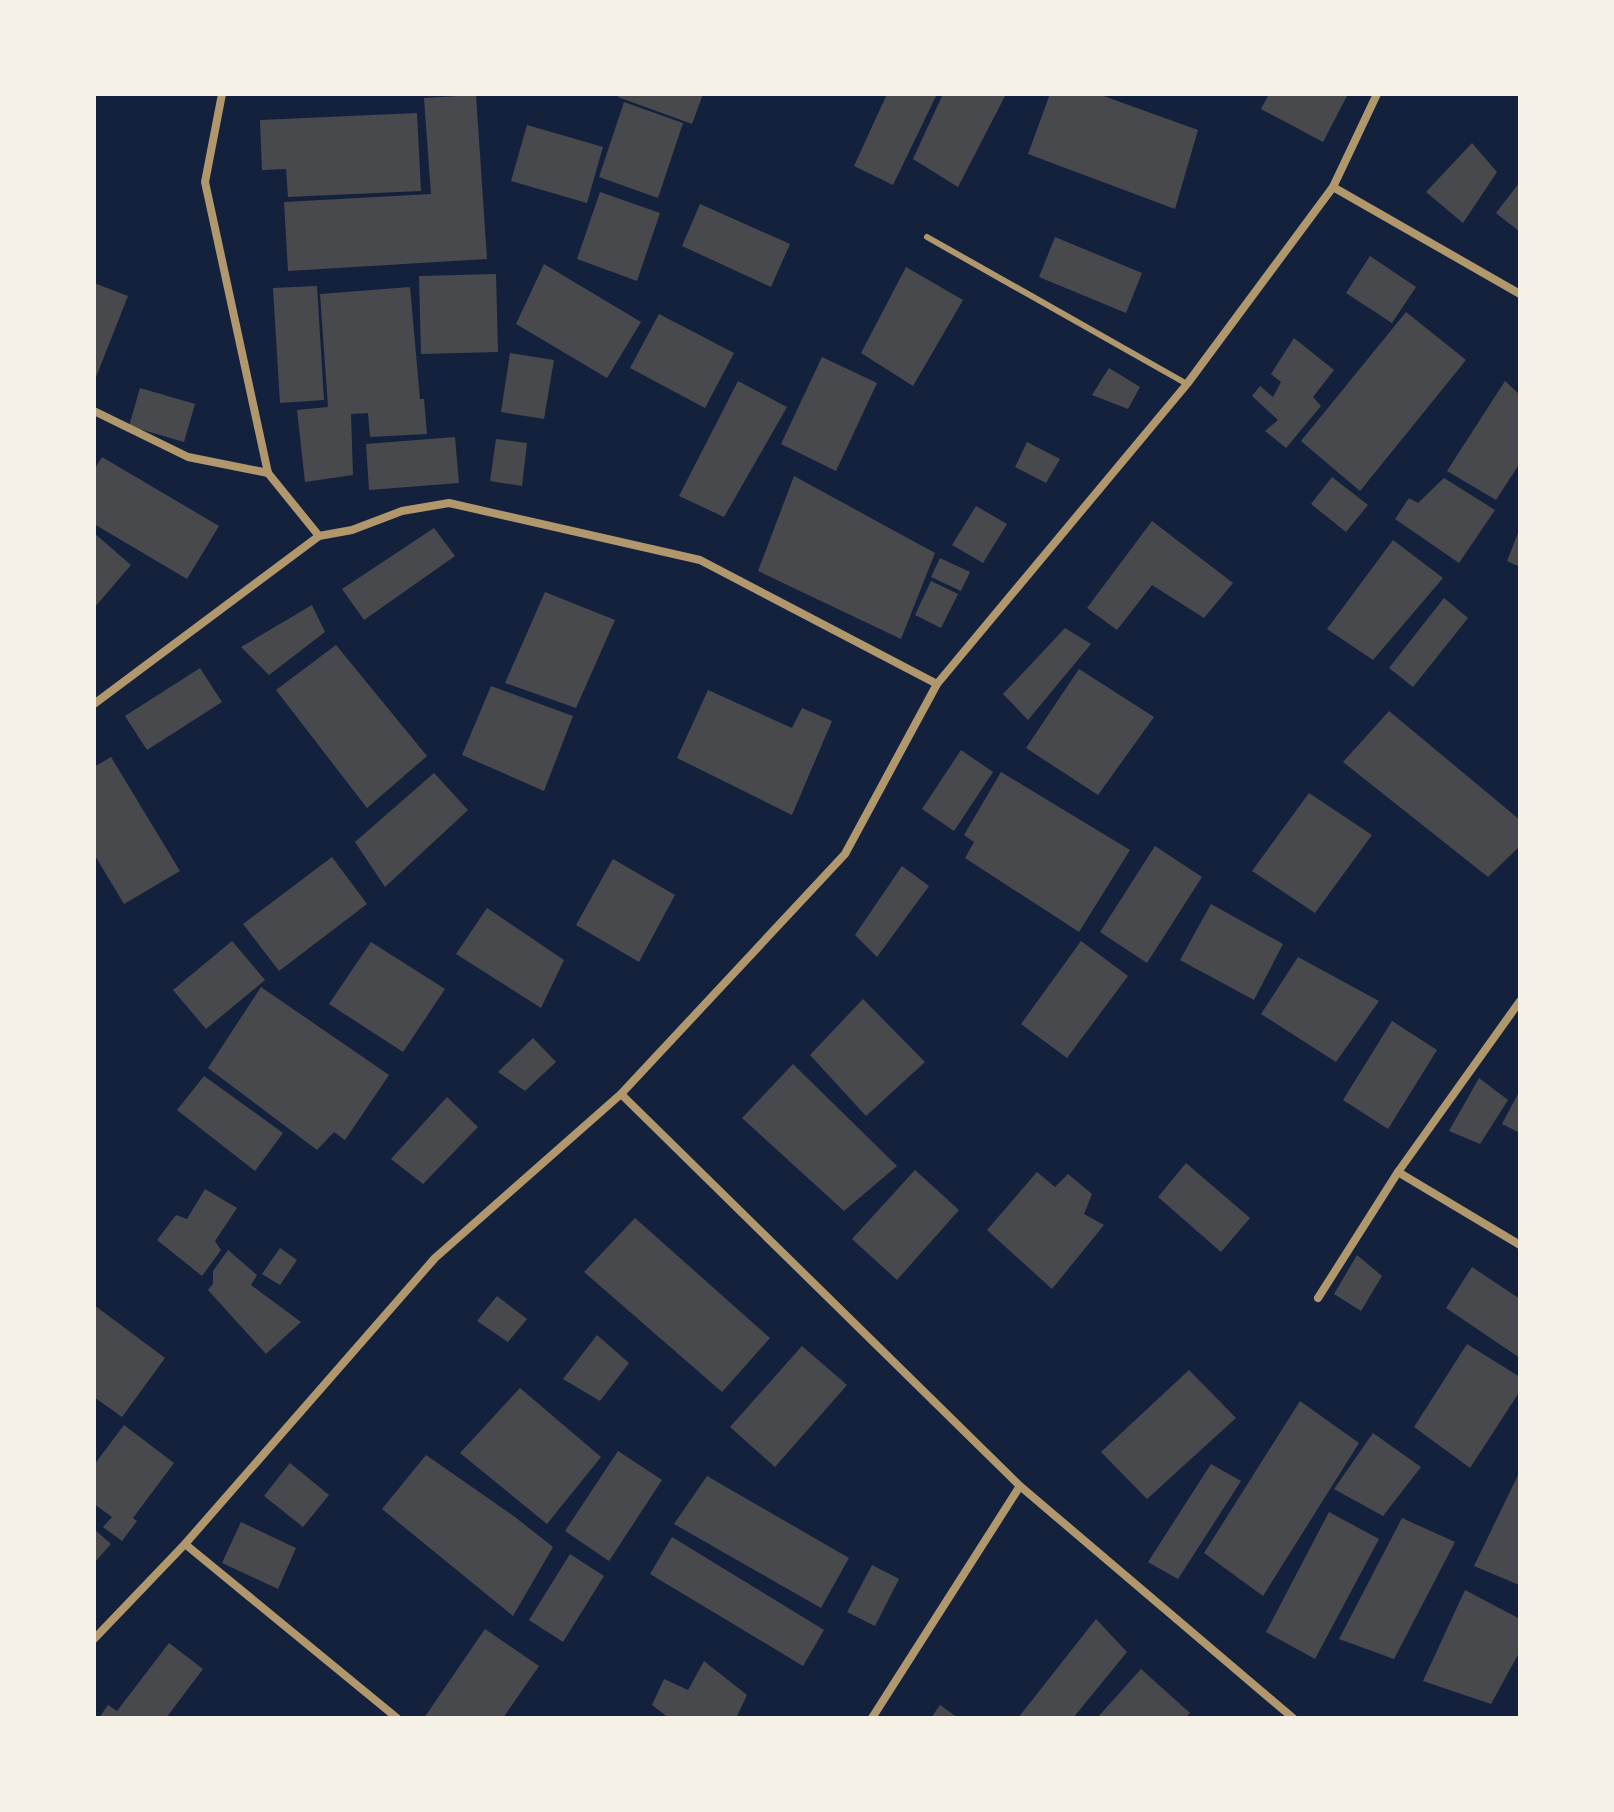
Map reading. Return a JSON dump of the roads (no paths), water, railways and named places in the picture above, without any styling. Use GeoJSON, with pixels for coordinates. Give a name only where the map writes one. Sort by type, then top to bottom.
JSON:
{"type":"FeatureCollection","features":[{"type":"Feature","properties":{"kind":"street"},"geometry":{"type":"LineString","coordinates":[[222,94],[205,182],[268,473],[319,536]]}},
{"type":"Feature","properties":{"kind":"street"},"geometry":{"type":"LineString","coordinates":[[94,1639],[185,1544],[435,1258],[621,1094],[845,854],[937,684],[1187,384],[1333,187],[1377,94]]}},
{"type":"Feature","properties":{"kind":"street"},"geometry":{"type":"LineString","coordinates":[[1333,187],[1520,294]]}},
{"type":"Feature","properties":{"kind":"street"},"geometry":{"type":"LineString","coordinates":[[94,411],[188,457],[268,473]]}},
{"type":"Feature","properties":{"kind":"street"},"geometry":{"type":"LineString","coordinates":[[94,704],[319,536],[352,530],[402,511],[449,503],[700,560],[937,684]]}},
{"type":"Feature","properties":{"kind":"street"},"geometry":{"type":"LineString","coordinates":[[1318,1298],[1398,1172],[1520,1001]]}},
{"type":"Feature","properties":{"kind":"street"},"geometry":{"type":"LineString","coordinates":[[621,1094],[1020,1486],[1293,1718]]}},
{"type":"Feature","properties":{"kind":"street"},"geometry":{"type":"LineString","coordinates":[[1398,1172],[1520,1245]]}},
{"type":"Feature","properties":{"kind":"street"},"geometry":{"type":"LineString","coordinates":[[872,1718],[1020,1486]]}},
{"type":"Feature","properties":{"kind":"street"},"geometry":{"type":"LineString","coordinates":[[185,1544],[397,1718]]}},
{"type":"Feature","properties":{"kind":"lane"},"geometry":{"type":"LineString","coordinates":[[927,237],[1187,384]]}}]}
